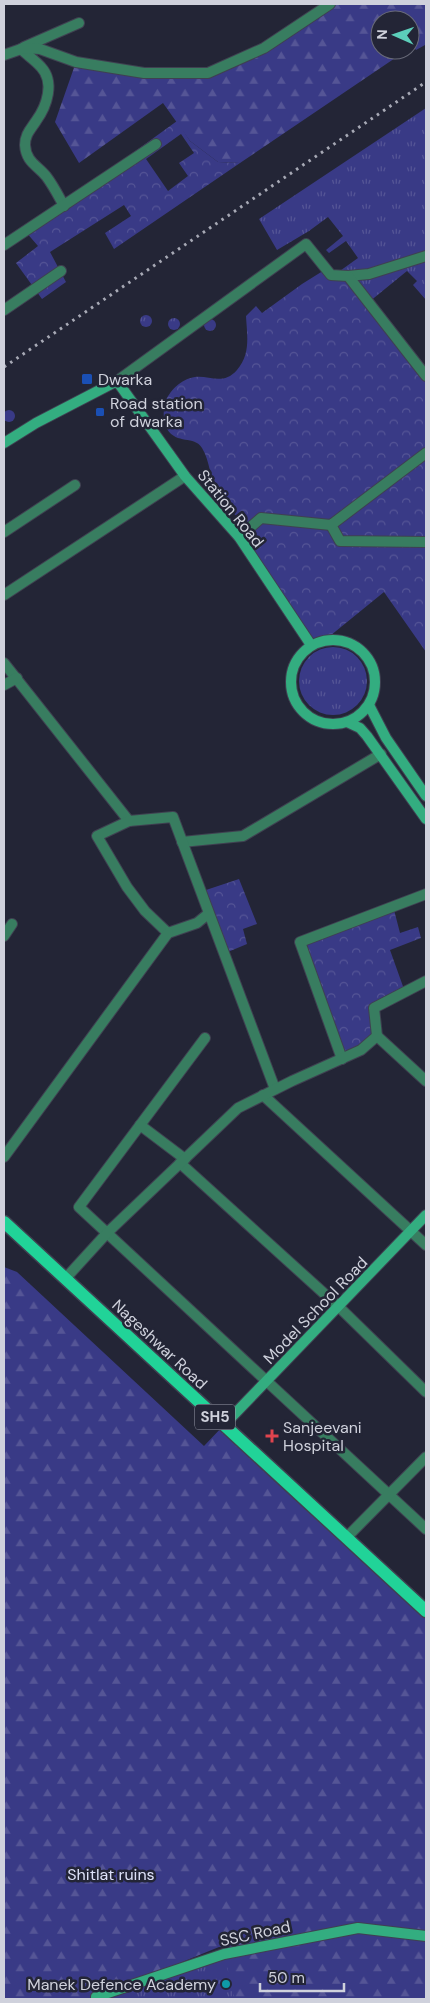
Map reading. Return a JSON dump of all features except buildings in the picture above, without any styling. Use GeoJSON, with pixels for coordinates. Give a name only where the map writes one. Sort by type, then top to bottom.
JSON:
{"type":"FeatureCollection","features":[{"type":"Feature","properties":{"kind":"main road","name":"Nageshwar Road"},"geometry":{"type":"LineString","coordinates":[[4,1222],[426,1611]]}},
{"type":"Feature","properties":{"kind":"street"},"geometry":{"type":"LineString","coordinates":[[4,50],[40,49],[76,62],[144,73],[208,73],[264,48],[330,4]]}},
{"type":"Feature","properties":{"kind":"street"},"geometry":{"type":"LineString","coordinates":[[4,55],[79,23]]}},
{"type":"Feature","properties":{"kind":"street"},"geometry":{"type":"LineString","coordinates":[[21,49],[43,68],[49,87],[46,105],[28,132],[25,145],[28,157],[53,185],[64,206]]}},
{"type":"Feature","properties":{"kind":"street"},"geometry":{"type":"LineString","coordinates":[[4,245],[156,144]]}},
{"type":"Feature","properties":{"kind":"street"},"geometry":{"type":"LineString","coordinates":[[4,443],[36,422],[117,381],[306,244],[331,275],[369,274],[426,256]]}},
{"type":"Feature","properties":{"kind":"street"},"geometry":{"type":"LineString","coordinates":[[4,310],[61,271]]}},
{"type":"Feature","properties":{"kind":"street"},"geometry":{"type":"LineString","coordinates":[[348,276],[426,376]]}},
{"type":"Feature","properties":{"kind":"street","name":"Station Road"},"geometry":{"type":"LineString","coordinates":[[117,381],[185,476],[239,537],[311,645]]}},
{"type":"Feature","properties":{"kind":"street"},"geometry":{"type":"LineString","coordinates":[[239,537],[261,518],[331,526],[426,453]]}},
{"type":"Feature","properties":{"kind":"street"},"geometry":{"type":"LineString","coordinates":[[4,595],[185,476]]}},
{"type":"Feature","properties":{"kind":"street"},"geometry":{"type":"LineString","coordinates":[[4,532],[75,485]]}},
{"type":"Feature","properties":{"kind":"street"},"geometry":{"type":"LineString","coordinates":[[331,526],[340,541],[422,542],[426,535]]}},
{"type":"Feature","properties":{"kind":"street"},"geometry":{"type":"LineString","coordinates":[[339,639],[352,644],[364,652],[372,664],[376,678],[374,692],[369,705],[347,722],[333,725],[320,722],[308,716],[298,706],[292,693],[292,673],[301,654],[311,645],[324,640],[339,639]]}},
{"type":"Feature","properties":{"kind":"street"},"geometry":{"type":"LineString","coordinates":[[4,663],[129,822]]}},
{"type":"Feature","properties":{"kind":"street"},"geometry":{"type":"LineString","coordinates":[[4,685],[17,678]]}},
{"type":"Feature","properties":{"kind":"street"},"geometry":{"type":"LineString","coordinates":[[369,705],[386,738],[426,796]]}},
{"type":"Feature","properties":{"kind":"street"},"geometry":{"type":"LineString","coordinates":[[347,722],[360,728],[381,754],[426,819]]}},
{"type":"Feature","properties":{"kind":"street"},"geometry":{"type":"LineString","coordinates":[[182,842],[243,836],[381,754]]}},
{"type":"Feature","properties":{"kind":"street"},"geometry":{"type":"LineString","coordinates":[[168,933],[145,911],[127,886],[97,836],[129,822],[173,817],[275,1089]]}},
{"type":"Feature","properties":{"kind":"street"},"geometry":{"type":"LineString","coordinates":[[342,1059],[300,942],[426,894]]}},
{"type":"Feature","properties":{"kind":"street"},"geometry":{"type":"LineString","coordinates":[[4,1157],[168,933],[197,922],[208,914]]}},
{"type":"Feature","properties":{"kind":"street"},"geometry":{"type":"LineString","coordinates":[[4,936],[12,924]]}},
{"type":"Feature","properties":{"kind":"street"},"geometry":{"type":"LineString","coordinates":[[426,981],[374,1008],[377,1036],[426,1080]]}},
{"type":"Feature","properties":{"kind":"street"},"geometry":{"type":"LineString","coordinates":[[65,1279],[107,1233],[238,1108],[275,1089],[362,1050],[377,1036]]}},
{"type":"Feature","properties":{"kind":"street"},"geometry":{"type":"LineString","coordinates":[[205,1038],[79,1207],[426,1529]]}},
{"type":"Feature","properties":{"kind":"street"},"geometry":{"type":"LineString","coordinates":[[263,1096],[426,1245]]}},
{"type":"Feature","properties":{"kind":"street"},"geometry":{"type":"LineString","coordinates":[[140,1125],[183,1161],[339,1307],[426,1392]]}},
{"type":"Feature","properties":{"kind":"street","name":"Model School Road"},"geometry":{"type":"LineString","coordinates":[[224,1425],[426,1215]]}},
{"type":"Feature","properties":{"kind":"street"},"geometry":{"type":"LineString","coordinates":[[346,1538],[426,1457]]}},
{"type":"Feature","properties":{"kind":"street","name":"SSC Road"},"geometry":{"type":"LineString","coordinates":[[93,1999],[224,1954],[358,1928],[426,1936]]}},
{"type":"Feature","properties":{"kind":"green space"},"geometry":{"type":"Polygon","coordinates":[[[330,4],[426,4],[426,46],[420,48],[420,10],[370,10],[370,60],[392,60],[240,163],[218,162],[190,141],[163,103],[79,163],[55,122],[76,62],[144,73],[208,73],[264,48],[330,4]]]}},
{"type":"Feature","properties":{"kind":"green space"},"geometry":{"type":"Polygon","coordinates":[[[426,108],[426,300],[413,285],[417,281],[407,271],[369,302],[337,273],[358,258],[346,241],[329,253],[326,250],[343,236],[328,217],[277,250],[259,219],[426,108]]]}},
{"type":"Feature","properties":{"kind":"green space"},"geometry":{"type":"Polygon","coordinates":[[[177,121],[190,141],[218,162],[240,163],[114,249],[105,233],[131,216],[124,205],[50,252],[66,282],[42,299],[16,263],[38,246],[25,231],[177,121]],[[181,134],[146,159],[168,191],[188,176],[179,163],[194,153],[181,134]]]}},
{"type":"Feature","properties":{"kind":"green space"},"geometry":{"type":"Polygon","coordinates":[[[326,269],[348,276],[426,376],[426,652],[384,592],[325,640],[311,645],[239,537],[250,527],[221,500],[213,483],[207,458],[202,448],[195,442],[180,439],[171,434],[165,422],[165,403],[180,383],[195,377],[226,378],[237,370],[246,351],[246,316],[256,306],[262,313],[326,269]]]}},
{"type":"Feature","properties":{"kind":"green space"},"geometry":{"type":"Polygon","coordinates":[[[144,315],[148,315],[152,321],[148,327],[144,327],[140,323],[140,319],[144,315]]]}},
{"type":"Feature","properties":{"kind":"green space"},"geometry":{"type":"Polygon","coordinates":[[[172,318],[176,318],[180,324],[176,330],[172,330],[168,326],[168,322],[172,318]]]}},
{"type":"Feature","properties":{"kind":"green space"},"geometry":{"type":"Polygon","coordinates":[[[208,319],[212,319],[216,325],[212,331],[208,331],[204,327],[204,323],[208,319]]]}},
{"type":"Feature","properties":{"kind":"green space"},"geometry":{"type":"Polygon","coordinates":[[[7,410],[11,410],[15,416],[11,422],[7,422],[3,418],[3,414],[7,410]]]}},
{"type":"Feature","properties":{"kind":"green space"},"geometry":{"type":"Polygon","coordinates":[[[326,647],[340,647],[352,652],[362,662],[367,674],[367,688],[362,700],[352,710],[340,715],[326,715],[314,710],[304,700],[299,688],[299,674],[304,662],[314,652],[326,647]]]}},
{"type":"Feature","properties":{"kind":"green space"},"geometry":{"type":"Polygon","coordinates":[[[239,879],[257,924],[243,929],[247,944],[223,954],[200,892],[239,879]]]}},
{"type":"Feature","properties":{"kind":"green space"},"geometry":{"type":"Polygon","coordinates":[[[393,906],[400,933],[418,927],[421,938],[390,950],[405,992],[375,1008],[377,1036],[342,1059],[300,942],[393,906]]]}},
{"type":"Feature","properties":{"kind":"green space","name":"Shitlat ruins"},"geometry":{"type":"Polygon","coordinates":[[[4,1267],[17,1272],[204,1446],[224,1425],[426,1611],[426,1999],[235,1999],[224,1954],[250,1948],[219,1947],[96,1997],[86,1999],[4,1999],[4,1267]]]}},
{"type":"Feature","properties":{"kind":"green space"},"geometry":{"type":"Polygon","coordinates":[[[224,1954],[426,1999],[86,1999],[224,1954]]]}},
{"type":"Feature","properties":{"kind":"railway"},"geometry":{"type":"LineString","coordinates":[[4,367],[426,82]]}},
{"type":"Feature","properties":{"kind":"place","name":"Dwarka"},"geometry":{"type":"Point","coordinates":[87,379]}},
{"type":"Feature","properties":{"kind":"place","name":"Road station of dwarka"},"geometry":{"type":"Point","coordinates":[100,412]}},
{"type":"Feature","properties":{"kind":"place","name":"Sanjeevani Hospital"},"geometry":{"type":"Point","coordinates":[272,1436]}},
{"type":"Feature","properties":{"kind":"place","name":"Manek Defence Academy"},"geometry":{"type":"Point","coordinates":[226,1984]}}]}
